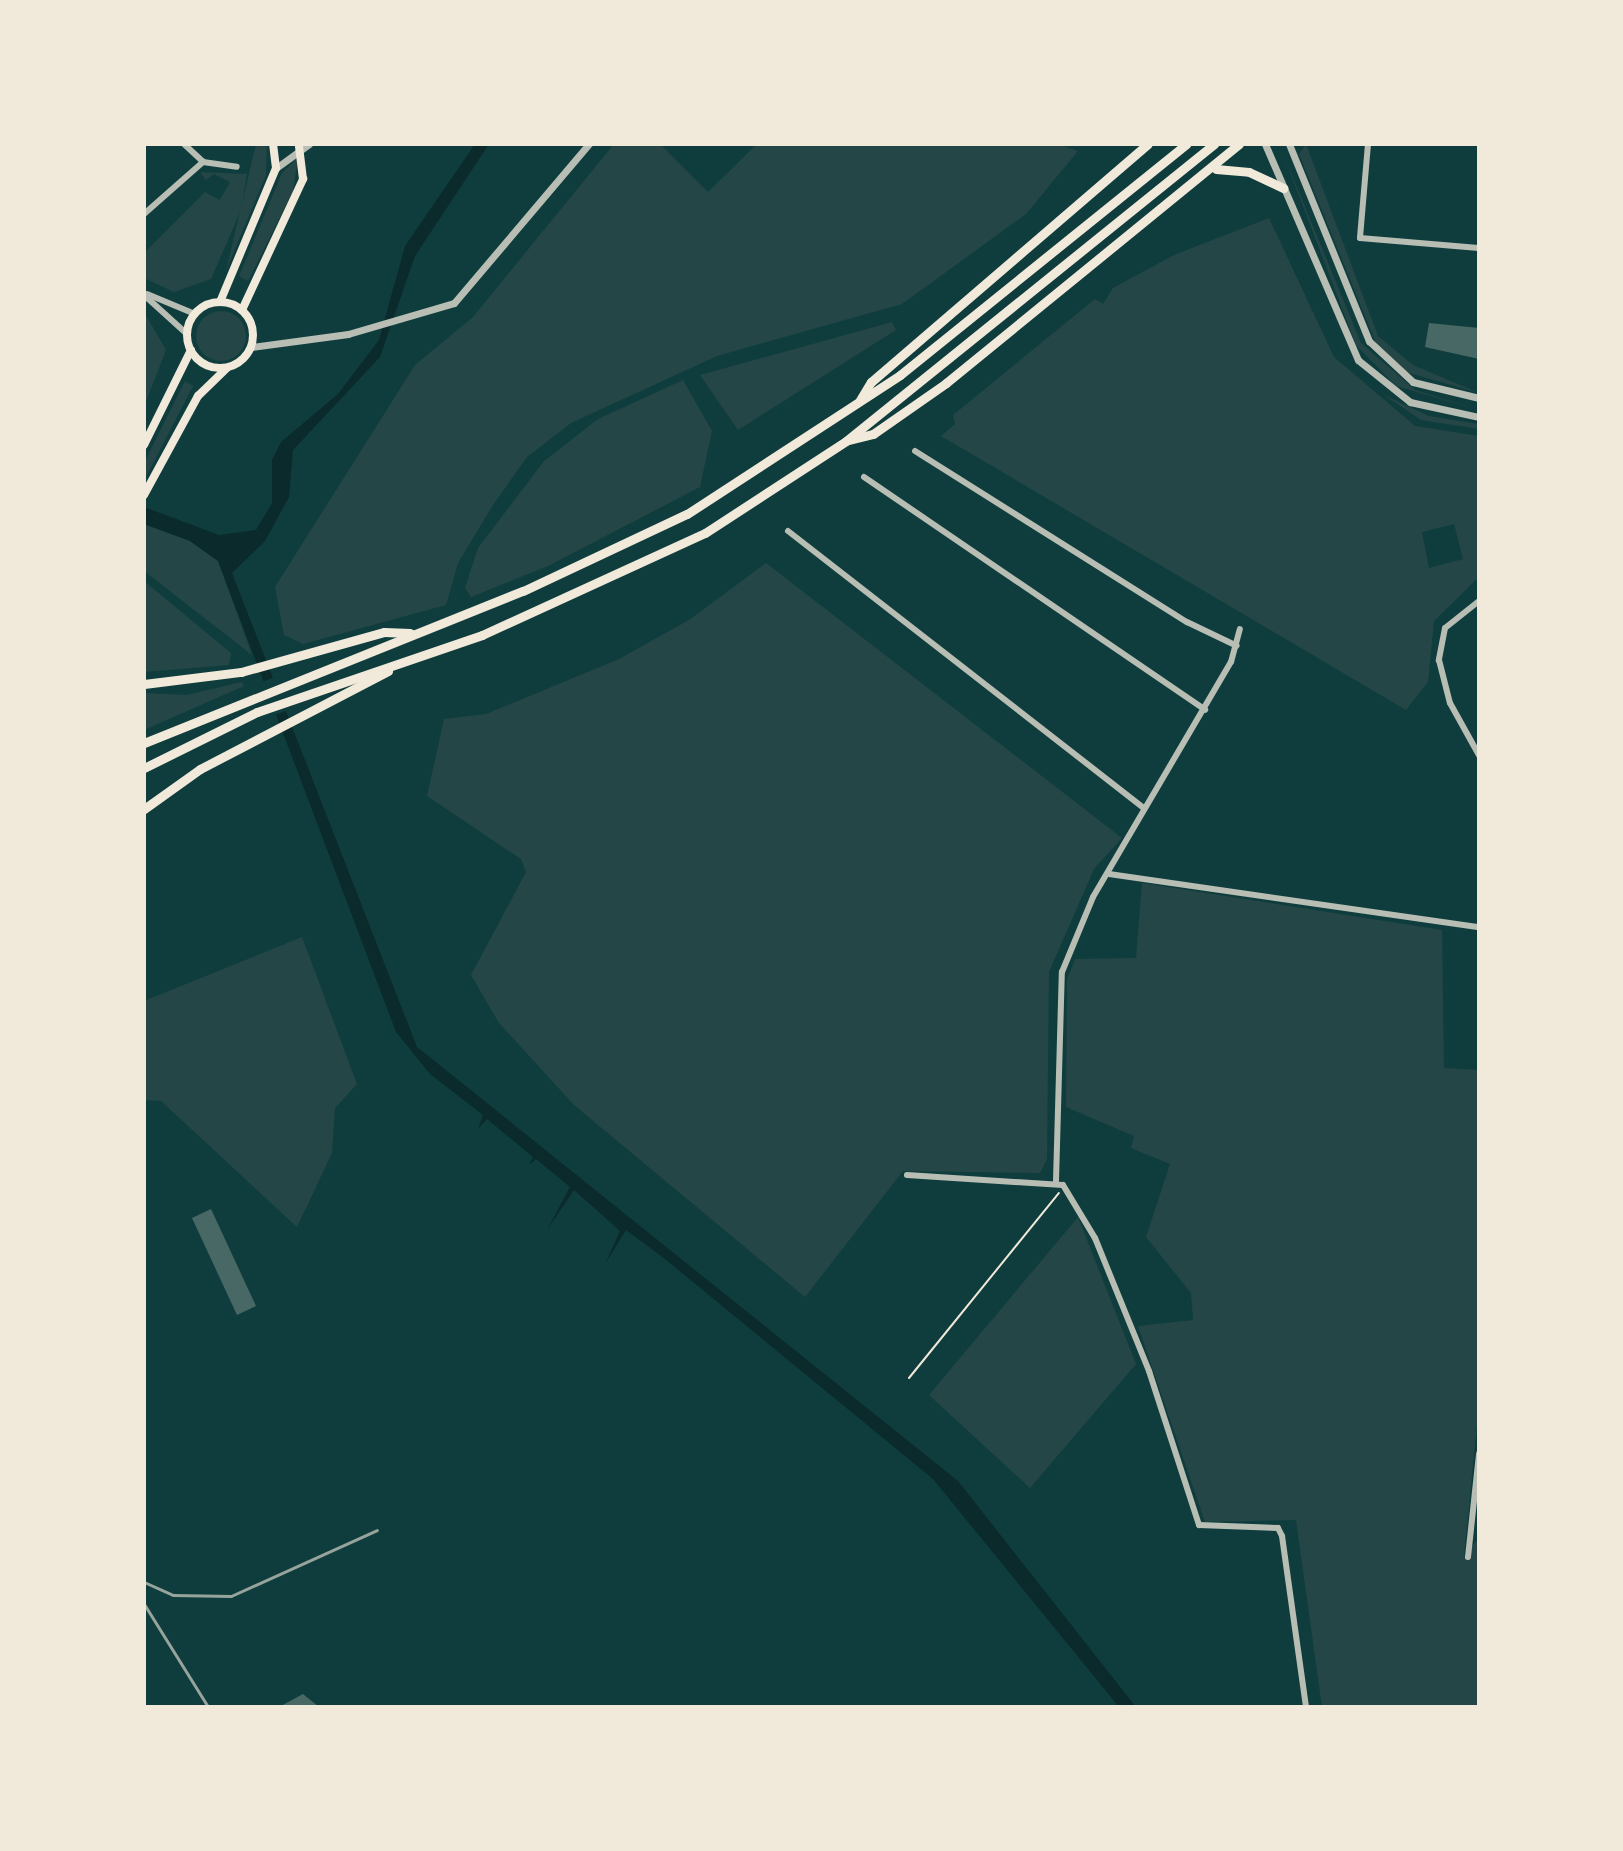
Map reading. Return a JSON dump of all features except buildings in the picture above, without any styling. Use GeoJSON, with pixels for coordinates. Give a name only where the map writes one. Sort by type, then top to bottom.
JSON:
{"type":"FeatureCollection","features":[{"type":"Feature","properties":{"kind":"main road"},"geometry":{"type":"LineString","coordinates":[[227,367],[202,363],[191,350],[187,334],[195,314],[220,302],[276,168],[273,144]]}},
{"type":"Feature","properties":{"kind":"main road"},"geometry":{"type":"LineString","coordinates":[[859,403],[871,382],[1148,144]]}},
{"type":"Feature","properties":{"kind":"main road"},"geometry":{"type":"LineString","coordinates":[[144,743],[251,696],[481,607],[687,514],[859,403],[1186,144]]}},
{"type":"Feature","properties":{"kind":"main road"},"geometry":{"type":"LineString","coordinates":[[144,768],[257,712],[482,635],[705,533],[846,441],[1214,144]]}},
{"type":"Feature","properties":{"kind":"main road"},"geometry":{"type":"LineString","coordinates":[[846,441],[873,434],[946,383],[1216,169],[1239,144]]}},
{"type":"Feature","properties":{"kind":"main road"},"geometry":{"type":"LineString","coordinates":[[146,491],[198,396],[252,347],[242,310],[303,179],[303,146]]}},
{"type":"Feature","properties":{"kind":"main road"},"geometry":{"type":"LineString","coordinates":[[1216,169],[1249,172],[1284,188]]}},
{"type":"Feature","properties":{"kind":"main road"},"geometry":{"type":"LineString","coordinates":[[220,302],[242,310]]}},
{"type":"Feature","properties":{"kind":"main road"},"geometry":{"type":"LineString","coordinates":[[144,445],[191,350]]}},
{"type":"Feature","properties":{"kind":"main road"},"geometry":{"type":"LineString","coordinates":[[144,684],[241,672],[292,661],[384,632],[413,634]]}},
{"type":"Feature","properties":{"kind":"main road"},"geometry":{"type":"LineString","coordinates":[[144,809],[180,780],[414,657]]}},
{"type":"Feature","properties":{"kind":"street"},"geometry":{"type":"LineString","coordinates":[[184,144],[203,162],[237,167]]}},
{"type":"Feature","properties":{"kind":"street"},"geometry":{"type":"LineString","coordinates":[[252,347],[348,334],[439,310],[479,281],[589,144]]}},
{"type":"Feature","properties":{"kind":"street"},"geometry":{"type":"LineString","coordinates":[[1265,144],[1358,360],[1410,402],[1479,417]]}},
{"type":"Feature","properties":{"kind":"street"},"geometry":{"type":"LineString","coordinates":[[1289,144],[1369,341],[1413,382],[1479,398]]}},
{"type":"Feature","properties":{"kind":"street"},"geometry":{"type":"LineString","coordinates":[[1368,144],[1360,238],[1479,248]]}},
{"type":"Feature","properties":{"kind":"street"},"geometry":{"type":"LineString","coordinates":[[276,168],[303,146]]}},
{"type":"Feature","properties":{"kind":"street"},"geometry":{"type":"LineString","coordinates":[[144,214],[203,162]]}},
{"type":"Feature","properties":{"kind":"street"},"geometry":{"type":"LineString","coordinates":[[144,294],[195,314]]}},
{"type":"Feature","properties":{"kind":"street"},"geometry":{"type":"LineString","coordinates":[[144,294],[187,334]]}},
{"type":"Feature","properties":{"kind":"street"},"geometry":{"type":"LineString","coordinates":[[915,451],[1187,622],[1237,646]]}},
{"type":"Feature","properties":{"kind":"street"},"geometry":{"type":"LineString","coordinates":[[864,477],[1205,710]]}},
{"type":"Feature","properties":{"kind":"street"},"geometry":{"type":"LineString","coordinates":[[788,531],[1144,808]]}},
{"type":"Feature","properties":{"kind":"street"},"geometry":{"type":"LineString","coordinates":[[1478,753],[1450,703],[1439,660],[1445,628],[1479,601]]}},
{"type":"Feature","properties":{"kind":"street"},"geometry":{"type":"LineString","coordinates":[[1240,629],[1237,646],[1205,710],[1093,897],[1058,994],[1059,1183],[1095,1238],[1149,1371],[1199,1525],[1278,1528],[1282,1536],[1306,1707]]}},
{"type":"Feature","properties":{"kind":"street"},"geometry":{"type":"LineString","coordinates":[[1109,874],[1479,927]]}},
{"type":"Feature","properties":{"kind":"street"},"geometry":{"type":"LineString","coordinates":[[907,1175],[1059,1183]]}},
{"type":"Feature","properties":{"kind":"street"},"geometry":{"type":"LineString","coordinates":[[1468,1557],[1476,1520],[1479,1454]]}},
{"type":"Feature","properties":{"kind":"path"},"geometry":{"type":"LineString","coordinates":[[909,1378],[1059,1183]]}},
{"type":"Feature","properties":{"kind":"shaded area"},"geometry":{"type":"Polygon","coordinates":[[[256,144],[267,144],[266,175],[226,271],[256,144]]]}},
{"type":"Feature","properties":{"kind":"shaded area"},"geometry":{"type":"Polygon","coordinates":[[[475,144],[489,144],[415,256],[380,357],[293,450],[289,497],[265,541],[232,573],[417,1047],[958,1481],[1136,1707],[1119,1707],[933,1479],[665,1259],[626,1230],[605,1264],[620,1231],[574,1190],[547,1230],[570,1187],[536,1159],[529,1165],[533,1157],[487,1119],[478,1129],[483,1115],[430,1074],[396,1032],[218,561],[190,541],[144,524],[144,507],[219,535],[256,530],[272,503],[272,460],[281,442],[338,394],[379,340],[405,246],[475,144]]]}},
{"type":"Feature","properties":{"kind":"shaded area"},"geometry":{"type":"Polygon","coordinates":[[[614,144],[660,144],[708,192],[757,144],[1058,144],[1078,151],[1026,214],[902,304],[717,356],[571,423],[527,457],[493,505],[458,563],[446,605],[303,644],[284,635],[275,587],[415,365],[473,317],[614,144]]]}},
{"type":"Feature","properties":{"kind":"shaded area"},"geometry":{"type":"Polygon","coordinates":[[[1306,144],[1378,336],[1413,365],[1479,393],[1406,372],[1376,343],[1299,154],[1306,144]]]}},
{"type":"Feature","properties":{"kind":"shaded area"},"geometry":{"type":"Polygon","coordinates":[[[1282,151],[1361,343],[1415,390],[1479,410],[1396,386],[1356,345],[1282,151]]]}},
{"type":"Feature","properties":{"kind":"shaded area"},"geometry":{"type":"Polygon","coordinates":[[[298,157],[293,191],[248,281],[239,276],[282,173],[298,157]]]}},
{"type":"Feature","properties":{"kind":"shaded area"},"geometry":{"type":"Polygon","coordinates":[[[200,172],[247,174],[241,210],[211,279],[174,292],[144,278],[144,253],[205,192],[220,200],[230,182],[214,174],[206,180],[200,172]]]}},
{"type":"Feature","properties":{"kind":"shaded area"},"geometry":{"type":"Polygon","coordinates":[[[1269,218],[1334,357],[1415,426],[1479,436],[1479,577],[1434,621],[1428,682],[1406,710],[941,436],[955,424],[953,415],[1095,299],[1103,304],[1113,288],[1174,255],[1269,218]],[[1454,524],[1422,532],[1429,568],[1463,559],[1454,524]]]}},
{"type":"Feature","properties":{"kind":"shaded area"},"geometry":{"type":"Polygon","coordinates":[[[221,311],[238,319],[246,336],[238,353],[221,361],[204,353],[196,336],[204,319],[221,311]]]}},
{"type":"Feature","properties":{"kind":"shaded area"},"geometry":{"type":"Polygon","coordinates":[[[144,312],[166,350],[144,407],[144,312]]]}},
{"type":"Feature","properties":{"kind":"shaded area"},"geometry":{"type":"Polygon","coordinates":[[[892,322],[896,330],[738,430],[700,375],[892,322]]]}},
{"type":"Feature","properties":{"kind":"shaded area"},"geometry":{"type":"Polygon","coordinates":[[[683,380],[712,431],[700,487],[548,566],[471,597],[465,588],[478,548],[544,461],[598,419],[683,380]]]}},
{"type":"Feature","properties":{"kind":"shaded area"},"geometry":{"type":"Polygon","coordinates":[[[185,381],[193,386],[144,481],[144,463],[185,381]]]}},
{"type":"Feature","properties":{"kind":"shaded area"},"geometry":{"type":"Polygon","coordinates":[[[1384,395],[1429,416],[1479,424],[1479,429],[1421,420],[1384,395]]]}},
{"type":"Feature","properties":{"kind":"shaded area"},"geometry":{"type":"Polygon","coordinates":[[[144,524],[190,541],[218,561],[252,655],[144,571],[144,524]]]}},
{"type":"Feature","properties":{"kind":"shaded area"},"geometry":{"type":"Polygon","coordinates":[[[766,563],[1122,838],[1094,869],[1049,972],[1047,1159],[1040,1173],[903,1171],[805,1297],[574,1105],[499,1023],[471,975],[526,872],[521,859],[427,796],[444,719],[486,714],[619,659],[689,620],[766,563]]]}},
{"type":"Feature","properties":{"kind":"shaded area"},"geometry":{"type":"Polygon","coordinates":[[[144,581],[231,653],[229,665],[144,672],[144,581]]]}},
{"type":"Feature","properties":{"kind":"shaded area"},"geometry":{"type":"Polygon","coordinates":[[[242,682],[244,686],[144,730],[144,693],[186,695],[242,682]]]}},
{"type":"Feature","properties":{"kind":"shaded area"},"geometry":{"type":"Polygon","coordinates":[[[1142,883],[1442,930],[1444,1068],[1479,1070],[1479,1405],[1464,1556],[1479,1538],[1479,1707],[1322,1707],[1296,1520],[1205,1522],[1138,1326],[1193,1320],[1191,1293],[1146,1237],[1170,1164],[1131,1148],[1134,1136],[1066,1107],[1067,980],[1075,959],[1136,958],[1142,883]]]}},
{"type":"Feature","properties":{"kind":"shaded area"},"geometry":{"type":"Polygon","coordinates":[[[302,937],[357,1084],[335,1108],[332,1153],[297,1227],[161,1101],[144,1100],[144,1001],[302,937]]]}},
{"type":"Feature","properties":{"kind":"shaded area"},"geometry":{"type":"Polygon","coordinates":[[[1078,1217],[1136,1364],[1030,1488],[929,1395],[1078,1217]]]}},
{"type":"Feature","properties":{"kind":"pier"},"geometry":{"type":"Polygon","coordinates":[[[278,676],[291,709],[272,716],[259,683],[278,676]]]}},
{"type":"Feature","properties":{"kind":"railway"},"geometry":{"type":"LineString","coordinates":[[144,1582],[173,1595],[231,1596],[377,1530]]}},
{"type":"Feature","properties":{"kind":"railway"},"geometry":{"type":"LineString","coordinates":[[144,1604],[208,1707]]}}]}
